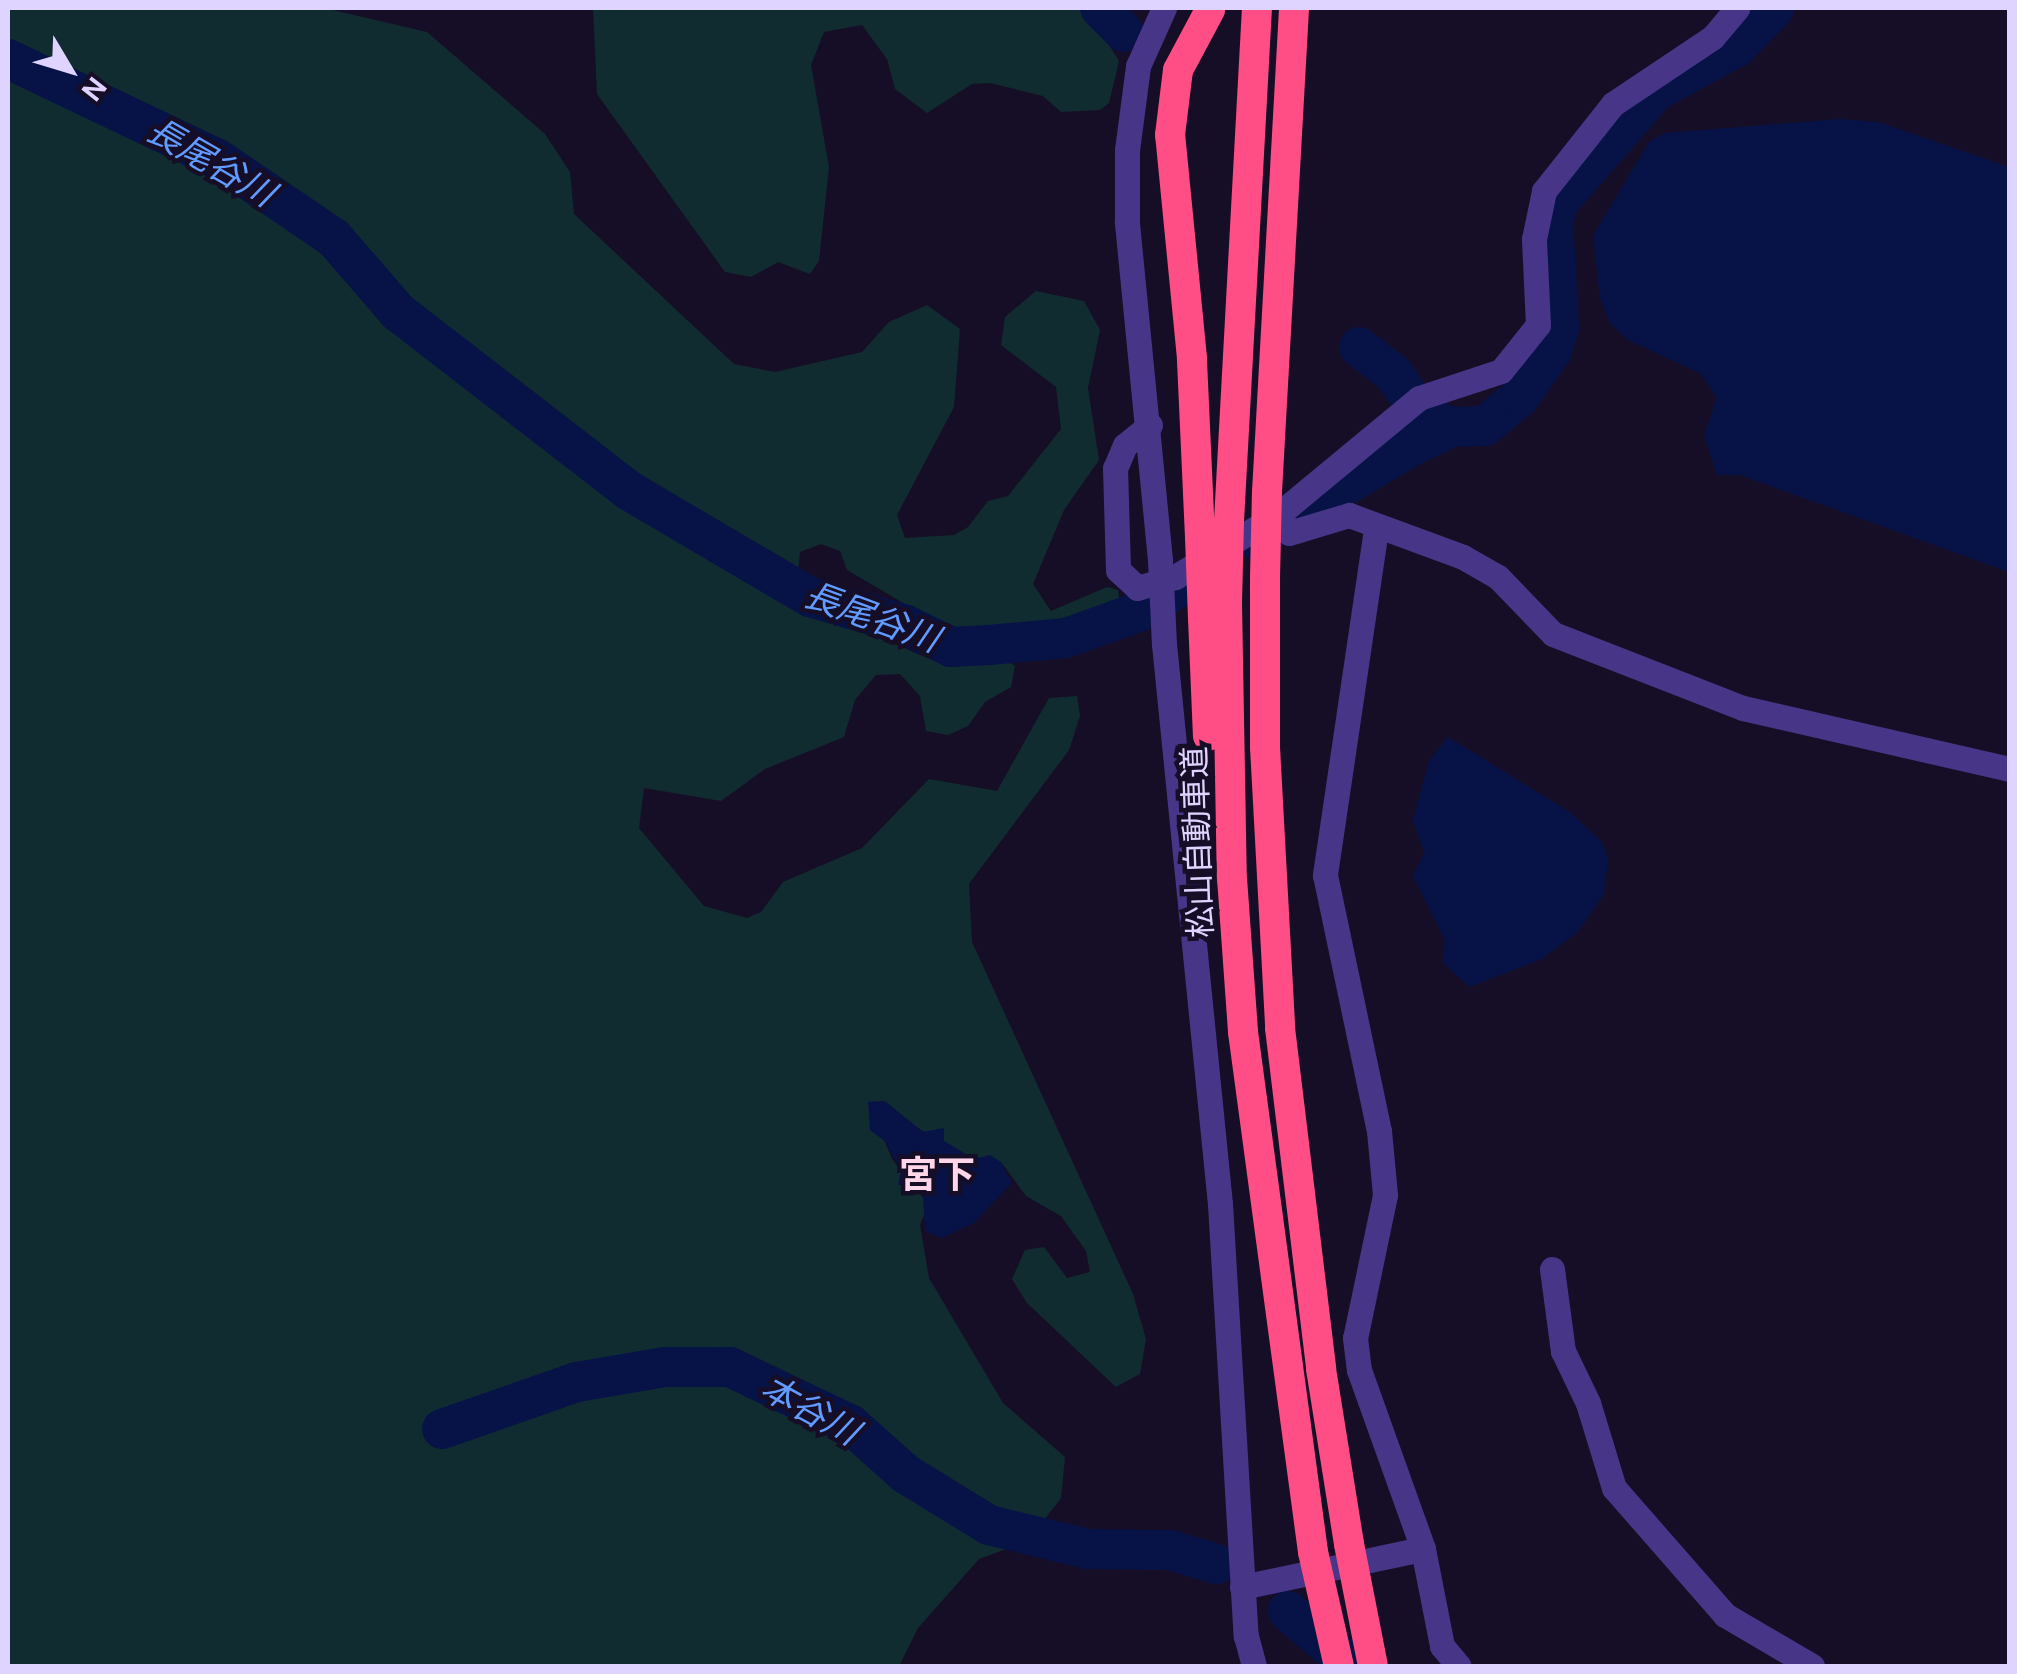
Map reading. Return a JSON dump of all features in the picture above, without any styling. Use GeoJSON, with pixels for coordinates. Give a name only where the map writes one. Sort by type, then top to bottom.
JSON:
{"type":"FeatureCollection","features":[{"type":"Feature","properties":{"kind":"highway"},"geometry":{"type":"LineString","coordinates":[[1256,8],[1229,520],[1215,610],[1218,864],[1257,1172],[1313,1552],[1339,1666]]}},
{"type":"Feature","properties":{"kind":"highway"},"geometry":{"type":"LineString","coordinates":[[1294,8],[1278,513],[1265,578],[1266,747],[1280,1028],[1320,1369],[1373,1666]]}},
{"type":"Feature","properties":{"kind":"highway"},"geometry":{"type":"LineString","coordinates":[[1210,10],[1178,70],[1170,134],[1192,358],[1200,537],[1215,610]]}},
{"type":"Feature","properties":{"kind":"street"},"geometry":{"type":"LineString","coordinates":[[1164,8],[1138,66],[1127,150],[1127,222],[1150,424],[1164,644],[1234,1362],[1242,1587],[1254,1666]]}},
{"type":"Feature","properties":{"kind":"street"},"geometry":{"type":"LineString","coordinates":[[1150,424],[1126,445],[1115,468],[1118,570],[1125,584],[1137,588],[1175,577],[1278,513],[1410,407],[1501,371],[1528,344],[1538,325],[1534,239],[1544,190],[1614,104],[1713,37],[1737,8]]}},
{"type":"Feature","properties":{"kind":"street"},"geometry":{"type":"LineString","coordinates":[[1278,513],[1349,515],[1376,530],[1475,564],[1498,577],[1553,634],[1743,708],[2010,769]]}},
{"type":"Feature","properties":{"kind":"street"},"geometry":{"type":"LineString","coordinates":[[1376,530],[1325,875],[1379,1131],[1384,1195],[1357,1305],[1358,1370],[1423,1548],[1442,1646],[1459,1666]]}},
{"type":"Feature","properties":{"kind":"street"},"geometry":{"type":"LineString","coordinates":[[1552,1269],[1563,1351],[1588,1402],[1614,1488],[1725,1615],[1812,1666]]}},
{"type":"Feature","properties":{"kind":"street"},"geometry":{"type":"LineString","coordinates":[[1242,1587],[1423,1548]]}},
{"type":"Feature","properties":{"kind":"green space"},"geometry":{"type":"Polygon","coordinates":[[[8,8],[324,8],[427,32],[545,134],[570,172],[574,214],[734,364],[775,372],[862,352],[889,322],[927,305],[960,329],[954,407],[897,515],[905,538],[954,535],[968,527],[988,501],[1008,496],[1061,429],[1056,387],[1001,345],[1005,317],[1036,291],[1084,301],[1100,330],[1088,388],[1099,460],[1064,510],[1033,584],[1051,611],[1107,587],[1118,590],[1121,610],[1099,623],[1033,636],[965,639],[847,570],[840,551],[821,544],[800,552],[798,572],[843,621],[920,655],[995,653],[1015,666],[1011,687],[985,702],[968,726],[948,735],[926,731],[920,696],[900,674],[876,675],[855,700],[844,737],[765,769],[721,801],[644,788],[639,828],[704,906],[747,918],[761,912],[783,882],[862,848],[929,779],[997,791],[1049,698],[1077,696],[1080,716],[1069,750],[969,884],[972,942],[1133,1294],[1146,1339],[1140,1374],[1116,1387],[1027,1303],[1012,1279],[1025,1250],[1044,1247],[1067,1278],[1090,1272],[1086,1251],[1061,1216],[1026,1196],[1001,1162],[974,1159],[905,1121],[884,1101],[869,1102],[892,1159],[928,1204],[920,1225],[929,1278],[1003,1403],[1065,1457],[1061,1498],[1028,1541],[979,1559],[918,1628],[899,1666],[8,1666],[8,8]]]}},
{"type":"Feature","properties":{"kind":"green space"},"geometry":{"type":"Polygon","coordinates":[[[593,8],[1086,8],[1119,61],[1109,103],[1100,110],[1061,112],[1043,96],[990,83],[972,84],[927,113],[895,89],[887,59],[862,25],[824,32],[811,65],[829,167],[819,261],[810,274],[778,262],[751,277],[725,272],[597,94],[593,8]]]}},
{"type":"Feature","properties":{"kind":"shaded area"},"geometry":{"type":"Polygon","coordinates":[[[1840,119],[1879,122],[2009,167],[2009,572],[1740,475],[1717,475],[1704,435],[1717,397],[1700,373],[1628,340],[1610,323],[1600,298],[1593,236],[1649,142],[1664,133],[1840,119]]]}},
{"type":"Feature","properties":{"kind":"shaded area"},"geometry":{"type":"Polygon","coordinates":[[[1448,737],[1570,812],[1603,843],[1608,860],[1604,894],[1578,932],[1542,959],[1470,987],[1443,963],[1445,940],[1413,876],[1424,852],[1413,820],[1429,761],[1448,737]]]}},
{"type":"Feature","properties":{"kind":"shaded area"},"geometry":{"type":"Polygon","coordinates":[[[885,1101],[923,1132],[944,1128],[944,1141],[974,1159],[990,1155],[1001,1162],[1012,1183],[974,1223],[942,1238],[925,1231],[923,1195],[917,1186],[898,1185],[901,1172],[886,1142],[870,1130],[868,1102],[885,1101]]]}},
{"type":"Feature","properties":{"kind":"waterway"},"geometry":{"type":"LineString","coordinates":[[1100,8],[1124,32]]}},
{"type":"Feature","properties":{"kind":"waterway","name":"長尾谷川"},"geometry":{"type":"LineString","coordinates":[[1256,540],[1408,448],[1452,427],[1485,426],[1520,397],[1552,351],[1559,328],[1553,220],[1559,202],[1656,91],[1737,47],[1775,8]]}},
{"type":"Feature","properties":{"kind":"waterway","name":"長尾谷川"},"geometry":{"type":"LineString","coordinates":[[8,59],[218,159],[334,238],[398,312],[628,490],[810,597],[906,625],[951,647],[1066,638],[1139,612],[1194,578]]}},
{"type":"Feature","properties":{"kind":"waterway"},"geometry":{"type":"LineString","coordinates":[[1359,347],[1394,374],[1421,414],[1447,425]]}},
{"type":"Feature","properties":{"kind":"waterway","name":"本谷川"},"geometry":{"type":"LineString","coordinates":[[442,1429],[577,1382],[665,1367],[730,1367],[851,1425],[906,1474],[989,1525],[1088,1549],[1170,1550],[1217,1564]]}},
{"type":"Feature","properties":{"kind":"waterway","name":"本谷川"},"geometry":{"type":"LineString","coordinates":[[1288,1611],[1352,1666]]}},
{"type":"Feature","properties":{"kind":"district","name":"宮下"},"geometry":{"type":"Point","coordinates":[937,1176]}}]}
